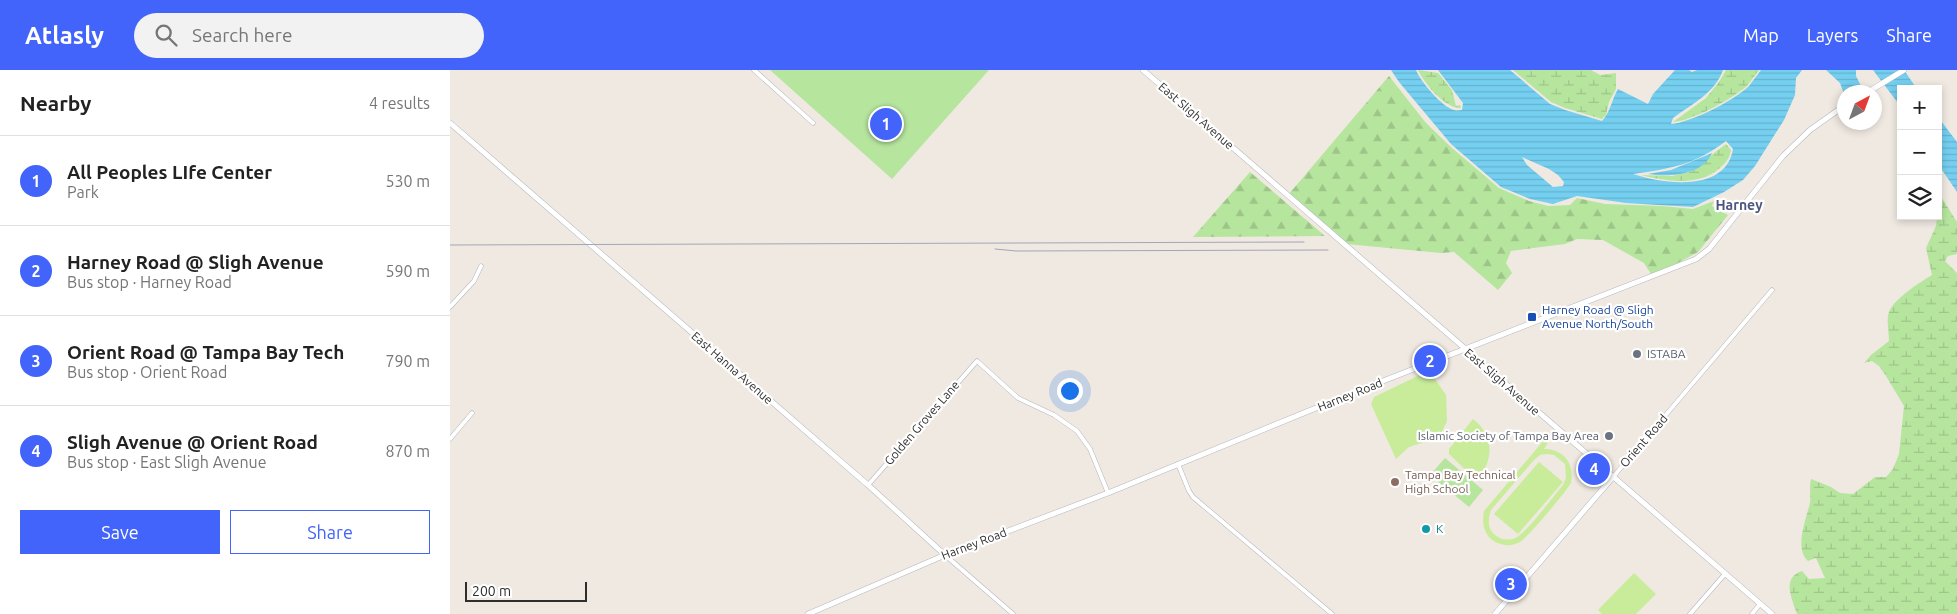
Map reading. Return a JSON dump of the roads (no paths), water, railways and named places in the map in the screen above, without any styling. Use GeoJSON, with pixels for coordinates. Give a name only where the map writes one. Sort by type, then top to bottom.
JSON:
{"type":"FeatureCollection","features":[{"type":"Feature","properties":{"kind":"street"},"geometry":{"type":"LineString","coordinates":[[754,70],[813,122]]}},
{"type":"Feature","properties":{"kind":"street","name":"East Sligh Avenue"},"geometry":{"type":"LineString","coordinates":[[1143,70],[1772,614]]}},
{"type":"Feature","properties":{"kind":"street"},"geometry":{"type":"LineString","coordinates":[[1881,85],[1904,70]]}},
{"type":"Feature","properties":{"kind":"street","name":"Harney Road"},"geometry":{"type":"LineString","coordinates":[[808,614],[945,555],[1108,493],[1465,349],[1696,259],[1709,249],[1783,156],[1810,130],[1837,111]]}},
{"type":"Feature","properties":{"kind":"street","name":"East Hanna Avenue"},"geometry":{"type":"LineString","coordinates":[[451,126],[868,485],[1013,614]]}},
{"type":"Feature","properties":{"kind":"street"},"geometry":{"type":"LineString","coordinates":[[450,307],[474,281],[481,266]]}},
{"type":"Feature","properties":{"kind":"street","name":"Orient Road"},"geometry":{"type":"LineString","coordinates":[[1495,614],[1772,290]]}},
{"type":"Feature","properties":{"kind":"street","name":"Golden Groves Lane"},"geometry":{"type":"LineString","coordinates":[[868,485],[977,361],[1018,398],[1054,415],[1077,431],[1090,448],[1108,493]]}},
{"type":"Feature","properties":{"kind":"street"},"geometry":{"type":"LineString","coordinates":[[450,439],[472,413]]}},
{"type":"Feature","properties":{"kind":"street"},"geometry":{"type":"LineString","coordinates":[[1178,464],[1188,491],[1193,497],[1332,614]]}},
{"type":"Feature","properties":{"kind":"street"},"geometry":{"type":"LineString","coordinates":[[1690,614],[1725,574]]}},
{"type":"Feature","properties":{"kind":"street"},"geometry":{"type":"LineString","coordinates":[[1752,614],[1760,604]]}},
{"type":"Feature","properties":{"kind":"water"},"geometry":{"type":"Polygon","coordinates":[[[1391,70],[1416,70],[1427,87],[1438,99],[1449,108],[1462,110],[1463,103],[1438,70],[1510,70],[1550,104],[1602,121],[1618,89],[1648,104],[1653,94],[1675,70],[1689,70],[1692,72],[1697,70],[1723,70],[1709,92],[1673,118],[1671,124],[1689,120],[1734,98],[1749,86],[1761,70],[1802,70],[1796,78],[1795,95],[1784,120],[1755,166],[1743,180],[1724,192],[1693,207],[1626,203],[1577,196],[1553,204],[1530,199],[1501,187],[1451,144],[1391,70]],[[1726,141],[1706,154],[1684,164],[1633,174],[1646,178],[1676,182],[1692,182],[1706,179],[1719,173],[1728,163],[1733,149],[1726,141]],[[1522,157],[1527,165],[1553,187],[1563,186],[1564,182],[1558,175],[1522,157]]]}},
{"type":"Feature","properties":{"kind":"water"},"geometry":{"type":"Polygon","coordinates":[[[1826,70],[1856,70],[1856,76],[1860,85],[1841,85],[1826,70]]]}},
{"type":"Feature","properties":{"kind":"water"},"geometry":{"type":"Polygon","coordinates":[[[1873,70],[1904,70],[1914,85],[1897,85],[1897,102],[1873,70]]]}},
{"type":"Feature","properties":{"kind":"water"},"geometry":{"type":"Polygon","coordinates":[[[1942,122],[1957,142],[1957,192],[1942,170],[1942,122]]]}},
{"type":"Feature","properties":{"kind":"water"},"geometry":{"type":"Polygon","coordinates":[[[1712,153],[1707,161],[1693,171],[1675,175],[1648,174],[1671,170],[1712,153]]]}},
{"type":"Feature","properties":{"kind":"railway"},"geometry":{"type":"LineString","coordinates":[[450,245],[1304,242]]}},
{"type":"Feature","properties":{"kind":"railway"},"geometry":{"type":"LineString","coordinates":[[995,249],[1016,251],[1328,250]]}},
{"type":"Feature","properties":{"kind":"place","name":"All Peoples LIfe Center"},"geometry":{"type":"Point","coordinates":[886,124]}},
{"type":"Feature","properties":{"kind":"place","name":"Harney Road @ Sligh Avenue North/South"},"geometry":{"type":"Point","coordinates":[1532,317]}},
{"type":"Feature","properties":{"kind":"place","name":"ISTABA"},"geometry":{"type":"Point","coordinates":[1637,354]}},
{"type":"Feature","properties":{"kind":"place","name":"Harney Road @ Sligh Avenue"},"geometry":{"type":"Point","coordinates":[1430,361]}},
{"type":"Feature","properties":{"kind":"place","name":"Islamic Society of Tampa Bay Area"},"geometry":{"type":"Point","coordinates":[1609,436]}},
{"type":"Feature","properties":{"kind":"place","name":"Sligh Avenue @ Orient Road"},"geometry":{"type":"Point","coordinates":[1594,469]}},
{"type":"Feature","properties":{"kind":"place","name":"Tampa Bay Technical High School"},"geometry":{"type":"Point","coordinates":[1395,482]}},
{"type":"Feature","properties":{"kind":"place","name":"K"},"geometry":{"type":"Point","coordinates":[1426,529]}},
{"type":"Feature","properties":{"kind":"place","name":"Orient Road @ Tampa Bay Tech"},"geometry":{"type":"Point","coordinates":[1511,584]}},
{"type":"Feature","properties":{"kind":"district","name":"Harney"},"geometry":{"type":"Point","coordinates":[1739,205]}}]}
